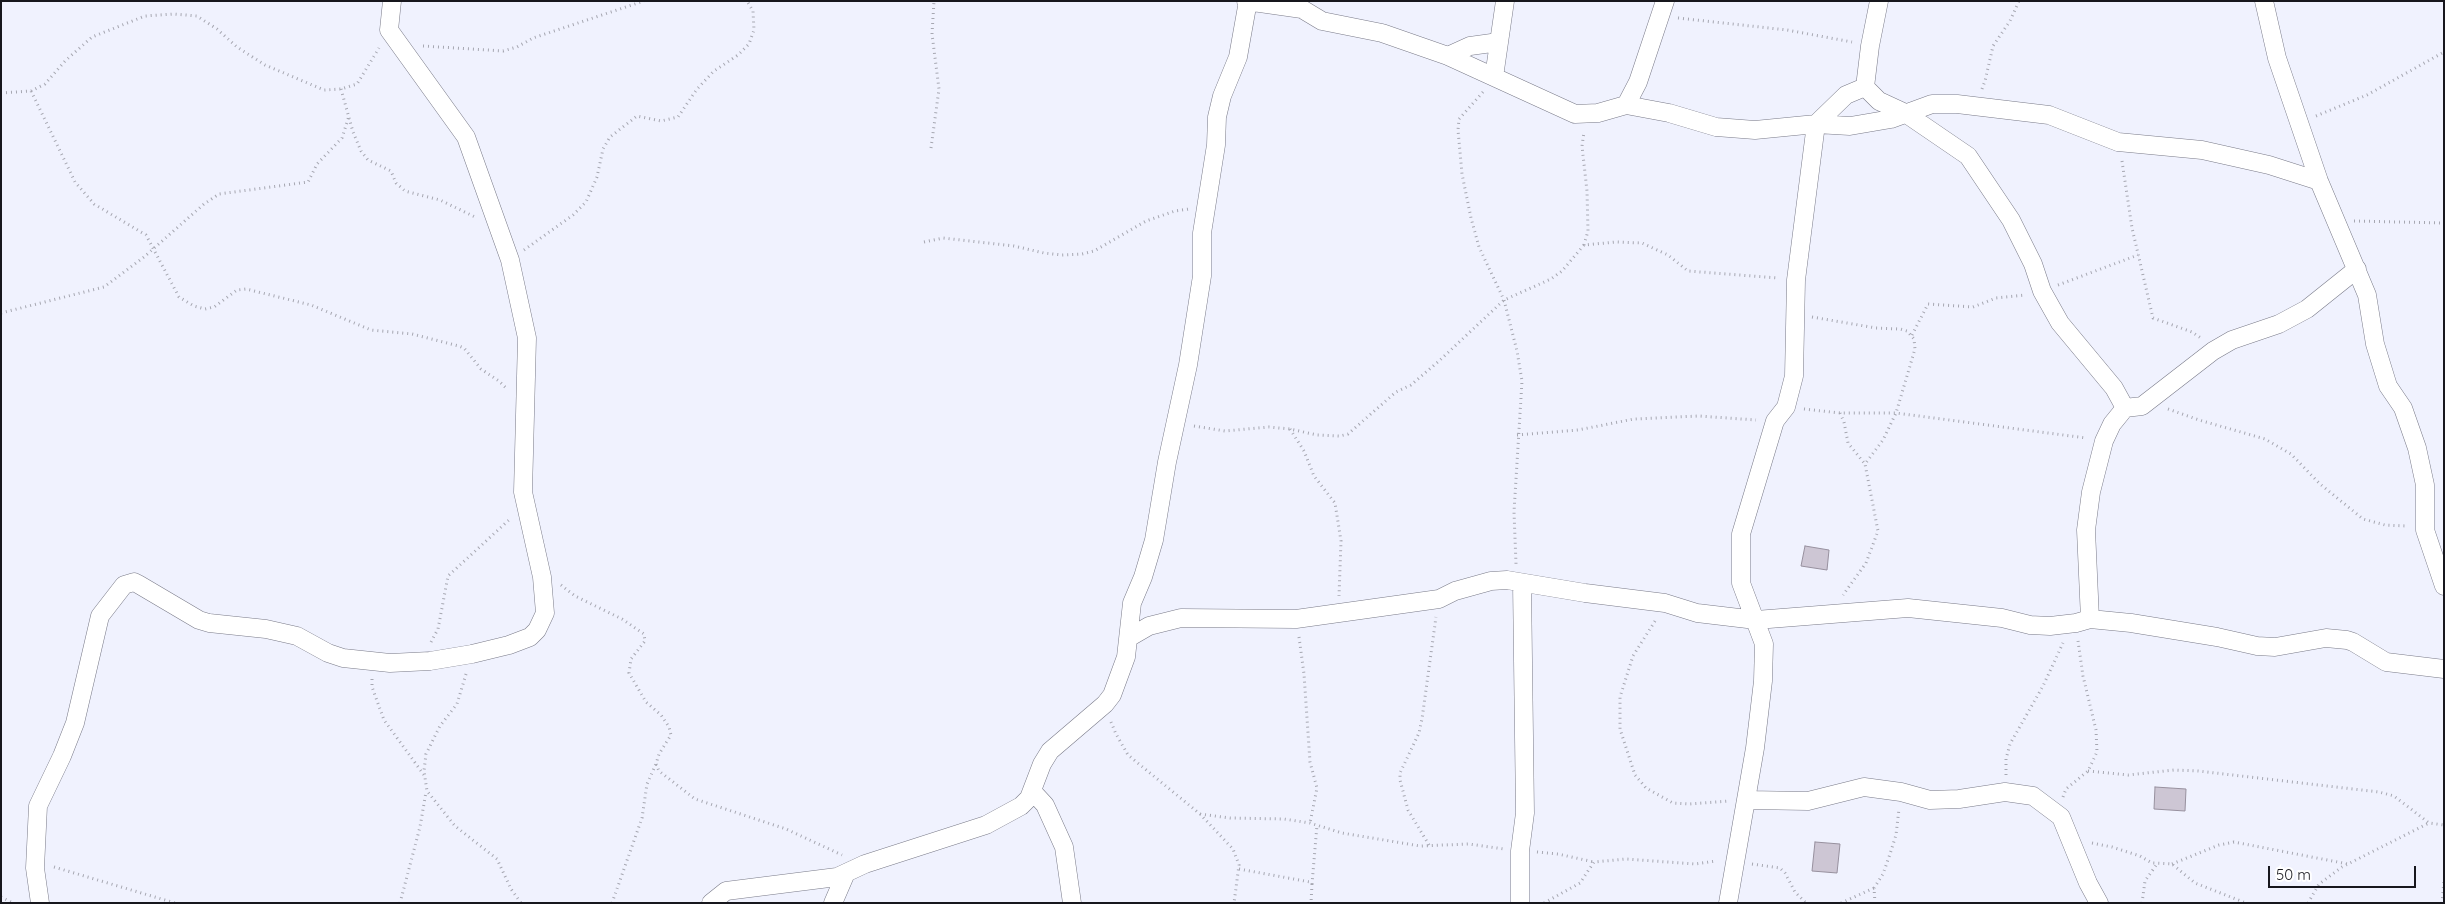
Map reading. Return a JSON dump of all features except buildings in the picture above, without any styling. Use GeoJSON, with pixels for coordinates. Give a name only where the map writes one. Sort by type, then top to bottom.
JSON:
{"type":"FeatureCollection","features":[{"type":"Feature","properties":{"kind":"street"},"geometry":{"type":"LineString","coordinates":[[40,903],[35,862],[38,806],[74,724],[100,616],[124,585],[134,582],[204,622],[266,628],[285,633],[335,656],[378,662],[420,661],[472,654],[530,637],[537,630],[545,613],[542,577],[525,498],[528,348],[510,260],[466,137],[390,30],[392,1]]}},
{"type":"Feature","properties":{"kind":"street"},"geometry":{"type":"LineString","coordinates":[[711,903],[726,891],[837,877],[864,864],[986,825],[1021,806],[1033,792],[1042,764],[1050,751],[1105,704],[1112,695],[1120,678],[1130,637],[1132,603],[1143,577],[1154,540],[1175,424],[1188,365],[1202,276],[1202,233],[1216,144],[1219,107],[1238,57],[1248,1],[1302,10],[1322,21],[1382,33],[1448,56],[1575,114],[1586,115],[1626,105],[1669,113],[1716,127],[1755,130],[1816,124],[1850,126],[1891,120],[1904,113],[1932,104],[1957,104],[2049,115],[2123,142],[2202,150],[2269,165],[2319,181]]}},
{"type":"Feature","properties":{"kind":"street"},"geometry":{"type":"LineString","coordinates":[[1494,77],[1505,1]]}},
{"type":"Feature","properties":{"kind":"street"},"geometry":{"type":"LineString","coordinates":[[1879,1],[1870,46],[1866,86],[1879,102],[1904,113],[1968,156],[2011,220],[2033,264],[2042,291],[2060,323],[2114,388],[2134,407]]}},
{"type":"Feature","properties":{"kind":"street"},"geometry":{"type":"LineString","coordinates":[[2264,1],[2277,58],[2299,124],[2319,181],[2358,270],[2367,296],[2373,336],[2388,386],[2403,408],[2416,448],[2424,485],[2425,530],[2444,586]]}},
{"type":"Feature","properties":{"kind":"street"},"geometry":{"type":"LineString","coordinates":[[1626,105],[1638,82],[1663,9]]}},
{"type":"Feature","properties":{"kind":"street"},"geometry":{"type":"LineString","coordinates":[[1448,56],[1470,46],[1499,42]]}},
{"type":"Feature","properties":{"kind":"street"},"geometry":{"type":"LineString","coordinates":[[1728,903],[1747,800],[1763,681],[1764,644],[1741,583],[1740,534],[1774,421],[1786,407],[1794,376],[1796,280],[1816,124],[1846,95],[1866,86]]}},
{"type":"Feature","properties":{"kind":"street"},"geometry":{"type":"LineString","coordinates":[[2079,622],[2091,492],[2104,440],[2112,424],[2213,351],[2232,340],[2279,324],[2307,309],[2358,270]]}},
{"type":"Feature","properties":{"kind":"street"},"geometry":{"type":"LineString","coordinates":[[1130,637],[1149,626],[1181,618],[1296,619],[1439,600],[1455,591],[1491,581],[1507,580],[1665,603],[1697,613],[1756,620],[1908,608],[2002,618],[2030,625],[2079,622],[2168,628],[2257,646],[2286,646],[2300,641],[2326,638],[2353,642],[2386,662],[2444,670]]}},
{"type":"Feature","properties":{"kind":"street"},"geometry":{"type":"LineString","coordinates":[[1520,903],[1520,851],[1525,813],[1522,583]]}},
{"type":"Feature","properties":{"kind":"street"},"geometry":{"type":"LineString","coordinates":[[1747,800],[1808,801],[1864,787],[1901,792],[1937,800],[2005,792],[2033,796],[2063,822],[2088,883],[2099,903]]}},
{"type":"Feature","properties":{"kind":"street"},"geometry":{"type":"LineString","coordinates":[[1033,792],[1045,805],[1064,847],[1072,903]]}},
{"type":"Feature","properties":{"kind":"street"},"geometry":{"type":"LineString","coordinates":[[833,903],[846,873]]}},
{"type":"Feature","properties":{"kind":"path"},"geometry":{"type":"LineString","coordinates":[[400,46],[441,46],[503,51],[517,47],[533,38],[644,1]]}},
{"type":"Feature","properties":{"kind":"path"},"geometry":{"type":"LineString","coordinates":[[510,260],[573,215],[586,202],[597,177],[603,149],[610,137],[637,116],[661,121],[678,117],[697,89],[714,71],[738,56],[750,44],[754,30],[753,11],[748,1]]}},
{"type":"Feature","properties":{"kind":"path"},"geometry":{"type":"LineString","coordinates":[[931,148],[939,89],[932,34],[934,1]]}},
{"type":"Feature","properties":{"kind":"path"},"geometry":{"type":"LineString","coordinates":[[1957,104],[1976,94],[1984,86],[1993,46],[2010,21],[2019,1]]}},
{"type":"Feature","properties":{"kind":"path"},"geometry":{"type":"LineString","coordinates":[[1663,9],[1870,46]]}},
{"type":"Feature","properties":{"kind":"path"},"geometry":{"type":"LineString","coordinates":[[1,93],[31,91],[45,84],[65,61],[92,37],[145,16],[174,14],[197,16],[217,29],[237,47],[265,65],[324,90],[341,89],[358,84],[390,30]]}},
{"type":"Feature","properties":{"kind":"path"},"geometry":{"type":"LineString","coordinates":[[2299,124],[2367,95],[2444,52]]}},
{"type":"Feature","properties":{"kind":"path"},"geometry":{"type":"LineString","coordinates":[[1494,77],[1459,120],[1458,130],[1462,174],[1471,218],[1479,247],[1504,300],[1518,350],[1522,381],[1514,512],[1514,557],[1522,583]]}},
{"type":"Feature","properties":{"kind":"path"},"geometry":{"type":"LineString","coordinates":[[341,89],[361,151],[368,160],[390,171],[396,183],[405,191],[440,200],[467,212],[500,232]]}},
{"type":"Feature","properties":{"kind":"path"},"geometry":{"type":"LineString","coordinates":[[31,91],[63,160],[84,194],[94,204],[140,230],[154,248],[179,297],[194,306],[205,309],[214,307],[237,290],[246,289],[311,305],[371,330],[412,334],[459,346],[464,348],[481,369],[499,381],[509,391]]}},
{"type":"Feature","properties":{"kind":"path"},"geometry":{"type":"LineString","coordinates":[[1175,424],[1225,431],[1253,428],[1290,429],[1317,435],[1340,436],[1348,434],[1396,392],[1411,385],[1439,361],[1504,300],[1551,279],[1562,271],[1584,245],[1588,231],[1587,191],[1582,146],[1586,115]]}},
{"type":"Feature","properties":{"kind":"path"},"geometry":{"type":"LineString","coordinates":[[1,313],[104,287],[218,194],[308,182],[317,164],[342,138],[349,116]]}},
{"type":"Feature","properties":{"kind":"path"},"geometry":{"type":"LineString","coordinates":[[2123,142],[2122,165],[2138,255],[2153,318],[2200,336],[2213,351]]}},
{"type":"Feature","properties":{"kind":"path"},"geometry":{"type":"LineString","coordinates":[[924,242],[943,238],[1014,246],[1044,253],[1062,255],[1082,254],[1094,252],[1146,221],[1175,211],[1205,207]]}},
{"type":"Feature","properties":{"kind":"path"},"geometry":{"type":"LineString","coordinates":[[2336,221],[2444,223]]}},
{"type":"Feature","properties":{"kind":"path"},"geometry":{"type":"LineString","coordinates":[[1584,245],[1616,242],[1642,243],[1668,255],[1688,271],[1796,280]]}},
{"type":"Feature","properties":{"kind":"path"},"geometry":{"type":"LineString","coordinates":[[1865,464],[1884,440],[1896,413],[1915,349],[1912,335],[1928,304],[1973,307],[1996,298],[2022,296],[2042,291],[2138,255]]}},
{"type":"Feature","properties":{"kind":"path"},"geometry":{"type":"LineString","coordinates":[[1794,313],[1844,323],[1900,329],[1912,335]]}},
{"type":"Feature","properties":{"kind":"path"},"geometry":{"type":"LineString","coordinates":[[1786,407],[1840,413],[1896,413],[2104,440]]}},
{"type":"Feature","properties":{"kind":"path"},"geometry":{"type":"LineString","coordinates":[[2134,407],[2169,409],[2198,420],[2265,439],[2291,454],[2320,484],[2363,519],[2425,530]]}},
{"type":"Feature","properties":{"kind":"path"},"geometry":{"type":"LineString","coordinates":[[1830,613],[1866,563],[1878,531],[1865,464],[1848,443],[1844,422],[1840,413]]}},
{"type":"Feature","properties":{"kind":"path"},"geometry":{"type":"LineString","coordinates":[[1518,435],[1578,430],[1643,419],[1698,416],[1774,421]]}},
{"type":"Feature","properties":{"kind":"path"},"geometry":{"type":"LineString","coordinates":[[1290,429],[1304,452],[1314,476],[1334,503],[1339,522],[1341,587],[1334,614]]}},
{"type":"Feature","properties":{"kind":"path"},"geometry":{"type":"LineString","coordinates":[[420,661],[438,629],[448,576],[506,524],[525,498]]}},
{"type":"Feature","properties":{"kind":"path"},"geometry":{"type":"LineString","coordinates":[[542,577],[622,619],[644,634],[644,641],[631,659],[629,673],[646,702],[662,715],[671,734],[659,754],[647,784],[642,818],[612,903]]}},
{"type":"Feature","properties":{"kind":"path"},"geometry":{"type":"LineString","coordinates":[[1429,845],[1408,810],[1400,773],[1419,733],[1439,600]]}},
{"type":"Feature","properties":{"kind":"path"},"geometry":{"type":"LineString","coordinates":[[1665,603],[1633,656],[1620,697],[1620,729],[1635,775],[1646,788],[1673,803],[1689,804],[1747,800]]}},
{"type":"Feature","properties":{"kind":"path"},"geometry":{"type":"LineString","coordinates":[[1296,619],[1304,674],[1310,762],[1317,788],[1310,823]]}},
{"type":"Feature","properties":{"kind":"path"},"geometry":{"type":"LineString","coordinates":[[2079,622],[2083,676],[2096,730],[2097,752],[2088,771],[2066,789],[2062,800],[2063,822],[2096,845],[2112,846],[2140,856],[2152,863],[2172,864],[2219,845],[2234,842],[2348,864]]}},
{"type":"Feature","properties":{"kind":"path"},"geometry":{"type":"LineString","coordinates":[[2005,792],[2006,759],[2010,744],[2079,622]]}},
{"type":"Feature","properties":{"kind":"path"},"geometry":{"type":"LineString","coordinates":[[400,903],[420,827],[427,791],[425,777],[426,754],[440,726],[456,704],[472,654]]}},
{"type":"Feature","properties":{"kind":"path"},"geometry":{"type":"LineString","coordinates":[[378,662],[372,676],[372,687],[384,720],[425,777]]}},
{"type":"Feature","properties":{"kind":"path"},"geometry":{"type":"LineString","coordinates":[[1105,704],[1116,734],[1128,755],[1200,814],[1233,849],[1237,856],[1239,869],[1234,903]]}},
{"type":"Feature","properties":{"kind":"path"},"geometry":{"type":"LineString","coordinates":[[656,764],[659,771],[675,785],[695,798],[786,830],[864,864]]}},
{"type":"Feature","properties":{"kind":"path"},"geometry":{"type":"LineString","coordinates":[[2088,771],[2128,775],[2174,770],[2198,771],[2380,792],[2394,796],[2429,823],[2444,825]]}},
{"type":"Feature","properties":{"kind":"path"},"geometry":{"type":"LineString","coordinates":[[427,791],[454,826],[497,859],[511,889],[522,903]]}},
{"type":"Feature","properties":{"kind":"path"},"geometry":{"type":"LineString","coordinates":[[1841,903],[1874,888],[1883,874],[1896,835],[1901,792]]}},
{"type":"Feature","properties":{"kind":"path"},"geometry":{"type":"LineString","coordinates":[[1200,814],[1230,818],[1284,819],[1310,823],[1342,833],[1388,841],[1429,845],[1469,844],[1558,854],[1594,862],[1626,858],[1695,864],[1717,861],[1769,865],[1780,868],[1785,873],[1795,892],[1806,903]]}},
{"type":"Feature","properties":{"kind":"path"},"geometry":{"type":"LineString","coordinates":[[2308,903],[2319,884],[2348,864],[2429,823]]}},
{"type":"Feature","properties":{"kind":"path"},"geometry":{"type":"LineString","coordinates":[[1310,903],[1317,825]]}},
{"type":"Feature","properties":{"kind":"path"},"geometry":{"type":"LineString","coordinates":[[35,862],[175,903]]}},
{"type":"Feature","properties":{"kind":"path"},"geometry":{"type":"LineString","coordinates":[[1544,903],[1580,883],[1594,862]]}},
{"type":"Feature","properties":{"kind":"path"},"geometry":{"type":"LineString","coordinates":[[2142,903],[2145,881],[2157,863]]}},
{"type":"Feature","properties":{"kind":"path"},"geometry":{"type":"LineString","coordinates":[[2172,864],[2195,882],[2246,903]]}},
{"type":"Feature","properties":{"kind":"path"},"geometry":{"type":"LineString","coordinates":[[1239,869],[1304,880],[1312,884]]}},
{"type":"Feature","properties":{"kind":"path"},"geometry":{"type":"LineString","coordinates":[[2442,903],[2444,880]]}},
{"type":"Feature","properties":{"kind":"path"},"geometry":{"type":"LineString","coordinates":[[1874,888],[1875,903]]}},
{"type":"Feature","properties":{"kind":"path"},"geometry":{"type":"LineString","coordinates":[[1,897],[13,903]]}}]}
